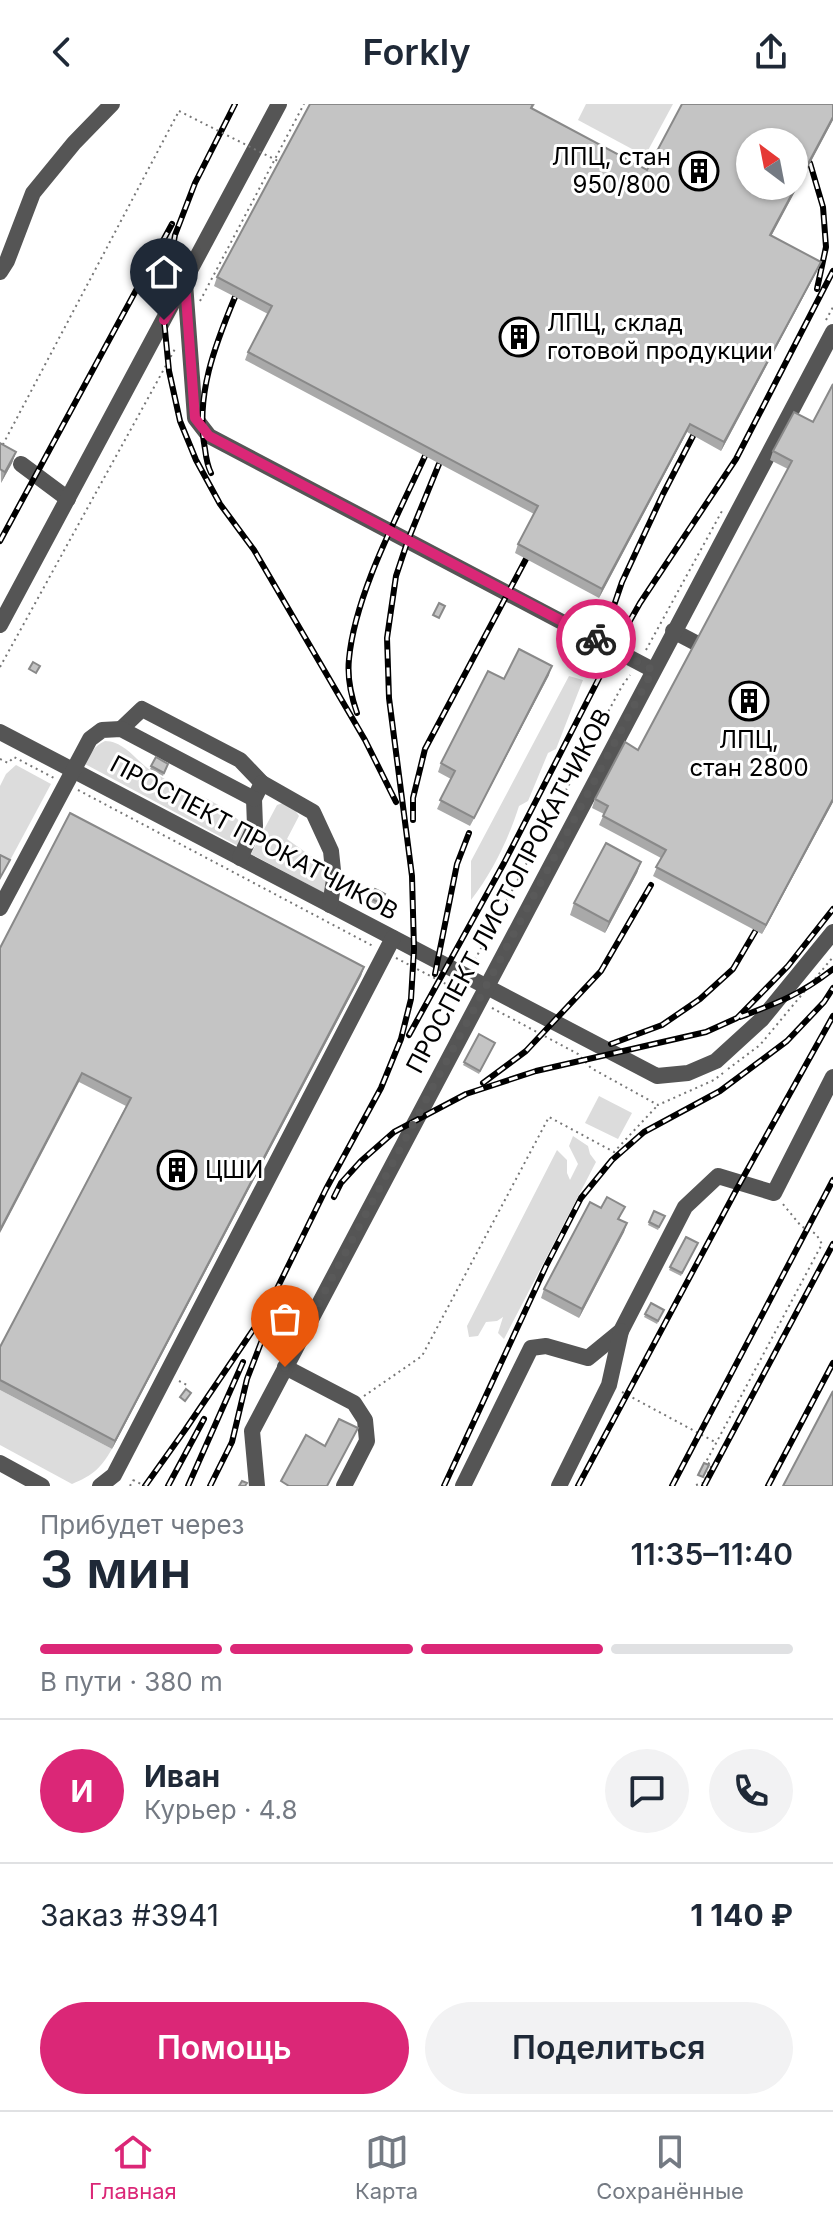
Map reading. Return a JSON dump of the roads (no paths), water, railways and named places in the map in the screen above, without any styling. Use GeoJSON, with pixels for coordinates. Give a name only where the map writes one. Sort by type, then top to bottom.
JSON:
{"type":"FeatureCollection","features":[{"type":"Feature","properties":{"kind":"street"},"geometry":{"type":"LineString","coordinates":[[0,272],[33,193],[74,143],[112,104]]}},
{"type":"Feature","properties":{"kind":"street"},"geometry":{"type":"LineString","coordinates":[[0,625],[279,104]]}},
{"type":"Feature","properties":{"kind":"street"},"geometry":{"type":"LineString","coordinates":[[185,283],[195,418],[209,436],[646,666]]}},
{"type":"Feature","properties":{"kind":"street","name":"ПРОСПЕКТ ЛИСТОПРОКАТЧИКОВ"},"geometry":{"type":"LineString","coordinates":[[257,1486],[252,1431],[482,993],[646,666],[673,631],[829,326]]}},
{"type":"Feature","properties":{"kind":"street"},"geometry":{"type":"LineString","coordinates":[[21,464],[68,499]]}},
{"type":"Feature","properties":{"kind":"street"},"geometry":{"type":"LineString","coordinates":[[673,631],[696,643]]}},
{"type":"Feature","properties":{"kind":"street"},"geometry":{"type":"LineString","coordinates":[[121,729],[142,709],[240,760],[258,791],[255,826],[240,858]]}},
{"type":"Feature","properties":{"kind":"street"},"geometry":{"type":"LineString","coordinates":[[0,908],[90,739],[102,730],[121,729],[258,791],[313,812],[331,851],[334,880],[330,905]]}},
{"type":"Feature","properties":{"kind":"street","name":"ПРОСПЕКТ ПРОКАТЧИКОВ"},"geometry":{"type":"LineString","coordinates":[[0,732],[69,777],[240,858],[330,905],[390,945],[466,976],[482,993],[657,1076],[688,1073],[716,1061],[762,1019],[833,932]]}},
{"type":"Feature","properties":{"kind":"street"},"geometry":{"type":"LineString","coordinates":[[100,1486],[114,1475],[390,945]]}},
{"type":"Feature","properties":{"kind":"street"},"geometry":{"type":"LineString","coordinates":[[559,1486],[609,1385],[621,1331],[685,1207],[718,1176],[774,1193],[833,1077]]}},
{"type":"Feature","properties":{"kind":"street"},"geometry":{"type":"LineString","coordinates":[[463,1486],[531,1348],[546,1346],[588,1358],[621,1331]]}},
{"type":"Feature","properties":{"kind":"street"},"geometry":{"type":"LineString","coordinates":[[285,1367],[354,1403],[365,1420],[367,1441],[344,1486]]}},
{"type":"Feature","properties":{"kind":"street"},"geometry":{"type":"LineString","coordinates":[[0,1463],[42,1486]]}},
{"type":"Feature","properties":{"kind":"railway"},"geometry":{"type":"LineString","coordinates":[[235,104],[195,183],[175,235],[165,290],[164,320],[169,371],[180,421],[196,460],[220,504],[254,550],[365,740],[396,802]]}},
{"type":"Feature","properties":{"kind":"railway"},"geometry":{"type":"LineString","coordinates":[[810,163],[823,207],[826,247],[817,289]]}},
{"type":"Feature","properties":{"kind":"railway"},"geometry":{"type":"LineString","coordinates":[[0,541],[172,224]]}},
{"type":"Feature","properties":{"kind":"railway"},"geometry":{"type":"LineString","coordinates":[[409,1035],[504,863],[614,649],[640,603],[736,459],[833,271]]}},
{"type":"Feature","properties":{"kind":"railway"},"geometry":{"type":"LineString","coordinates":[[211,473],[203,429],[205,390],[214,352],[235,297]]}},
{"type":"Feature","properties":{"kind":"railway"},"geometry":{"type":"LineString","coordinates":[[592,670],[622,582],[693,436]]}},
{"type":"Feature","properties":{"kind":"railway"},"geometry":{"type":"LineString","coordinates":[[357,713],[350,687],[353,634],[379,555],[425,456]]}},
{"type":"Feature","properties":{"kind":"railway"},"geometry":{"type":"LineString","coordinates":[[145,1486],[266,1311],[326,1189],[381,1088],[401,1039],[411,999],[414,949],[412,876],[389,698],[387,638],[396,576],[439,464]]}},
{"type":"Feature","properties":{"kind":"railway"},"geometry":{"type":"LineString","coordinates":[[413,820],[413,798],[425,749],[526,559]]}},
{"type":"Feature","properties":{"kind":"railway"},"geometry":{"type":"LineString","coordinates":[[435,974],[457,864],[469,833]]}},
{"type":"Feature","properties":{"kind":"railway"},"geometry":{"type":"LineString","coordinates":[[483,1083],[526,1051],[601,971],[651,885]]}},
{"type":"Feature","properties":{"kind":"railway"},"geometry":{"type":"LineString","coordinates":[[334,1197],[341,1183],[361,1161],[394,1132],[466,1094],[536,1071],[706,1032],[737,1018],[788,966],[833,909]]}},
{"type":"Feature","properties":{"kind":"railway"},"geometry":{"type":"LineString","coordinates":[[611,1044],[662,1025],[700,999],[733,969],[756,930]]}},
{"type":"Feature","properties":{"kind":"railway"},"geometry":{"type":"LineString","coordinates":[[740,1017],[789,997],[833,969]]}},
{"type":"Feature","properties":{"kind":"railway"},"geometry":{"type":"LineString","coordinates":[[444,1486],[581,1198],[612,1160],[644,1132],[720,1091],[787,1041],[833,988]]}},
{"type":"Feature","properties":{"kind":"railway"},"geometry":{"type":"LineString","coordinates":[[578,1486],[833,1016]]}},
{"type":"Feature","properties":{"kind":"railway"},"geometry":{"type":"LineString","coordinates":[[672,1486],[833,1180]]}},
{"type":"Feature","properties":{"kind":"railway"},"geometry":{"type":"LineString","coordinates":[[704,1486],[833,1244]]}},
{"type":"Feature","properties":{"kind":"railway"},"geometry":{"type":"LineString","coordinates":[[210,1486],[232,1442],[247,1379],[272,1314]]}},
{"type":"Feature","properties":{"kind":"railway"},"geometry":{"type":"LineString","coordinates":[[188,1486],[243,1362]]}},
{"type":"Feature","properties":{"kind":"railway"},"geometry":{"type":"LineString","coordinates":[[768,1486],[833,1363]]}},
{"type":"Feature","properties":{"kind":"railway"},"geometry":{"type":"LineString","coordinates":[[168,1486],[204,1419]]}},
{"type":"Feature","properties":{"kind":"place","name":"ЛПЦ, стан 950/800"},"geometry":{"type":"Point","coordinates":[699,171]}},
{"type":"Feature","properties":{"kind":"place","name":"ЛПЦ, склад готовой продукции"},"geometry":{"type":"Point","coordinates":[519,337]}},
{"type":"Feature","properties":{"kind":"place","name":"ЛПЦ, стан 2800"},"geometry":{"type":"Point","coordinates":[749,701]}},
{"type":"Feature","properties":{"kind":"place","name":"ЦШИ"},"geometry":{"type":"Point","coordinates":[177,1170]}}]}
